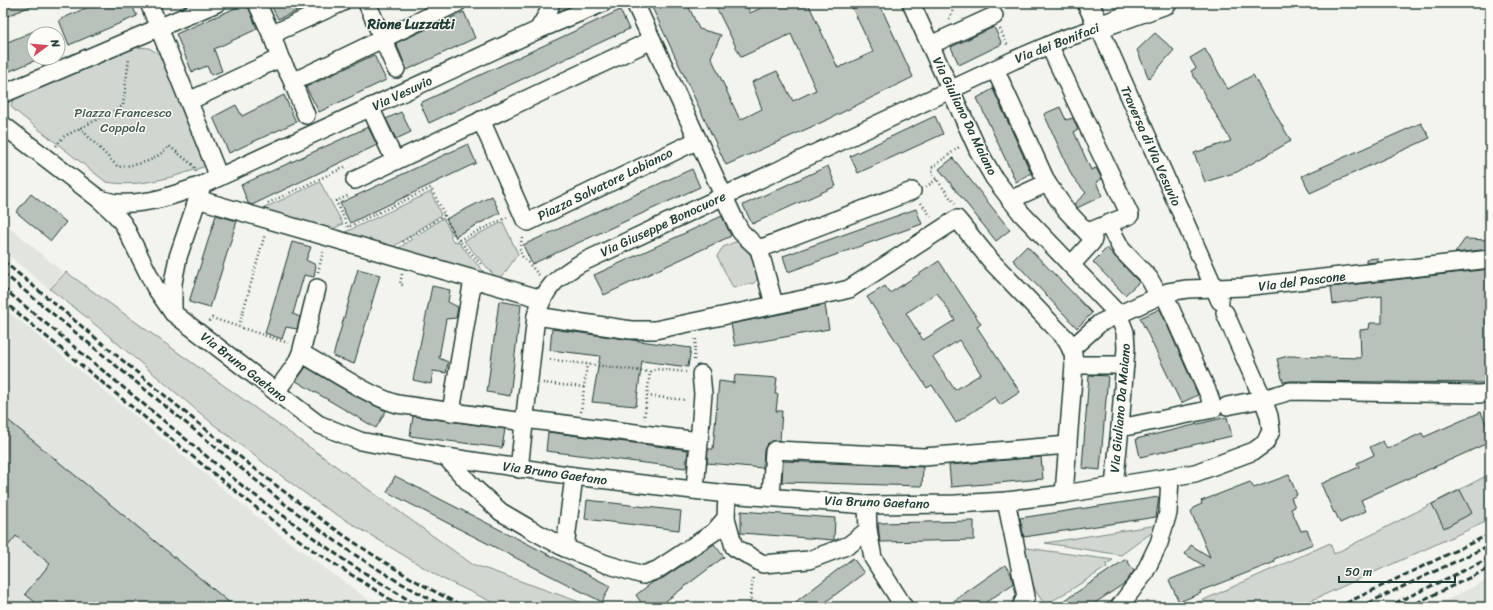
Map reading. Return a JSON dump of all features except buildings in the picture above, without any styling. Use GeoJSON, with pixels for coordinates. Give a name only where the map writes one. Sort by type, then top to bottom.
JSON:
{"type":"FeatureCollection","features":[{"type":"Feature","properties":{"kind":"main road","name":"Traversa di Via Vesuvio"},"geometry":{"type":"LineString","coordinates":[[1088,3],[1099,27]]}},
{"type":"Feature","properties":{"kind":"main road","name":"Via dei Bonifaci"},"geometry":{"type":"LineString","coordinates":[[1099,27],[1166,3]]}},
{"type":"Feature","properties":{"kind":"street"},"geometry":{"type":"LineString","coordinates":[[149,3],[160,27],[219,177]]}},
{"type":"Feature","properties":{"kind":"street"},"geometry":{"type":"LineString","coordinates":[[3,94],[216,3]]}},
{"type":"Feature","properties":{"kind":"street"},"geometry":{"type":"LineString","coordinates":[[257,3],[306,115]]}},
{"type":"Feature","properties":{"kind":"street"},"geometry":{"type":"LineString","coordinates":[[273,38],[279,31],[341,3]]}},
{"type":"Feature","properties":{"kind":"street"},"geometry":{"type":"LineString","coordinates":[[367,3],[396,69]]}},
{"type":"Feature","properties":{"kind":"street"},"geometry":{"type":"LineString","coordinates":[[290,78],[299,79],[457,3]]}},
{"type":"Feature","properties":{"kind":"street"},"geometry":{"type":"LineString","coordinates":[[538,30],[548,13],[551,3]]}},
{"type":"Feature","properties":{"kind":"street"},"geometry":{"type":"LineString","coordinates":[[568,3],[595,6]]}},
{"type":"Feature","properties":{"kind":"street"},"geometry":{"type":"LineString","coordinates":[[635,3],[723,196],[741,232],[759,249],[774,304]]}},
{"type":"Feature","properties":{"kind":"street","name":"Via Giuliano Da Maiano"},"geometry":{"type":"LineString","coordinates":[[911,3],[973,139],[994,178],[1010,200],[1118,314],[1126,338],[1120,428],[1114,486],[1187,475],[1254,451],[1265,443],[1271,431],[1263,399],[1220,301]]}},
{"type":"Feature","properties":{"kind":"street","name":"Via Vesuvio"},"geometry":{"type":"LineString","coordinates":[[200,192],[219,177],[538,30],[595,6]]}},
{"type":"Feature","properties":{"kind":"street"},"geometry":{"type":"LineString","coordinates":[[930,45],[994,16]]}},
{"type":"Feature","properties":{"kind":"street","name":"Via dei Bonifaci"},"geometry":{"type":"LineString","coordinates":[[950,89],[1049,45],[1099,27]]}},
{"type":"Feature","properties":{"kind":"street","name":"Traversa di Via Vesuvio"},"geometry":{"type":"LineString","coordinates":[[1099,27],[1220,301]]}},
{"type":"Feature","properties":{"kind":"street"},"geometry":{"type":"LineString","coordinates":[[355,180],[652,40]]}},
{"type":"Feature","properties":{"kind":"street"},"geometry":{"type":"LineString","coordinates":[[1049,45],[1130,215],[1088,232]]}},
{"type":"Feature","properties":{"kind":"street"},"geometry":{"type":"LineString","coordinates":[[189,101],[280,58]]}},
{"type":"Feature","properties":{"kind":"street"},"geometry":{"type":"LineString","coordinates":[[995,69],[1047,183],[1071,217],[1093,238],[1092,242],[1071,265]]}},
{"type":"Feature","properties":{"kind":"street","name":"Via Giuseppe Bonocuore"},"geometry":{"type":"LineString","coordinates":[[546,292],[563,274],[581,263],[950,89]]}},
{"type":"Feature","properties":{"kind":"street"},"geometry":{"type":"LineString","coordinates":[[370,107],[395,161]]}},
{"type":"Feature","properties":{"kind":"street","name":"Piazza Salvatore Lobianco"},"geometry":{"type":"LineString","coordinates":[[481,120],[523,215],[528,222],[698,140]]}},
{"type":"Feature","properties":{"kind":"street"},"geometry":{"type":"LineString","coordinates":[[3,125],[99,199],[117,203],[149,200],[200,192],[246,213],[326,237],[500,287],[546,292],[536,316],[519,469]]}},
{"type":"Feature","properties":{"kind":"street"},"geometry":{"type":"LineString","coordinates":[[1010,200],[1047,183]]}},
{"type":"Feature","properties":{"kind":"street"},"geometry":{"type":"LineString","coordinates":[[759,249],[912,191]]}},
{"type":"Feature","properties":{"kind":"street"},"geometry":{"type":"LineString","coordinates":[[173,313],[173,283],[178,257],[200,192]]}},
{"type":"Feature","properties":{"kind":"street","name":"Via Bruno Gaetano"},"geometry":{"type":"LineString","coordinates":[[99,199],[124,225],[155,287],[173,313],[318,424],[360,440],[446,457],[519,469],[727,494],[771,496],[867,505],[956,504],[1006,501],[1114,486]]}},
{"type":"Feature","properties":{"kind":"street"},"geometry":{"type":"LineString","coordinates":[[536,316],[631,330],[655,330],[849,289],[956,219],[992,262],[1067,340],[1073,357],[1064,494]]}},
{"type":"Feature","properties":{"kind":"street"},"geometry":{"type":"LineString","coordinates":[[1108,224],[1122,250],[1149,278],[1161,295],[1210,395],[1213,409],[1120,428]]}},
{"type":"Feature","properties":{"kind":"street","name":"Via del Pascone"},"geometry":{"type":"LineString","coordinates":[[1073,357],[1098,325],[1118,314],[1161,295],[1177,290],[1220,301],[1244,288],[1490,259]]}},
{"type":"Feature","properties":{"kind":"street"},"geometry":{"type":"LineString","coordinates":[[451,412],[473,279]]}},
{"type":"Feature","properties":{"kind":"street"},"geometry":{"type":"LineString","coordinates":[[276,392],[296,364],[317,288]]}},
{"type":"Feature","properties":{"kind":"street"},"geometry":{"type":"LineString","coordinates":[[301,350],[384,400],[397,404],[524,421],[580,426],[699,441]]}},
{"type":"Feature","properties":{"kind":"street"},"geometry":{"type":"LineString","coordinates":[[1073,357],[1125,365]]}},
{"type":"Feature","properties":{"kind":"street"},"geometry":{"type":"LineString","coordinates":[[694,490],[703,402],[701,374]]}},
{"type":"Feature","properties":{"kind":"street"},"geometry":{"type":"LineString","coordinates":[[1227,406],[1263,399],[1291,391],[1490,393]]}},
{"type":"Feature","properties":{"kind":"street"},"geometry":{"type":"LineString","coordinates":[[771,496],[775,450],[939,456],[1068,445]]}},
{"type":"Feature","properties":{"kind":"street"},"geometry":{"type":"LineString","coordinates":[[446,457],[472,486],[501,512],[564,548],[606,564],[643,575],[657,570],[714,532],[726,518]]}},
{"type":"Feature","properties":{"kind":"street"},"geometry":{"type":"LineString","coordinates":[[564,548],[574,476]]}},
{"type":"Feature","properties":{"kind":"street"},"geometry":{"type":"LineString","coordinates":[[1119,607],[1144,574],[1159,543],[1168,513],[1170,478]]}},
{"type":"Feature","properties":{"kind":"street"},"geometry":{"type":"LineString","coordinates":[[727,494],[726,518],[734,547],[763,564],[809,560],[848,545],[868,530]]}},
{"type":"Feature","properties":{"kind":"street"},"geometry":{"type":"LineString","coordinates":[[1006,501],[1026,596],[1026,604]]}},
{"type":"Feature","properties":{"kind":"street"},"geometry":{"type":"LineString","coordinates":[[867,505],[868,530],[873,558],[904,607]]}},
{"type":"Feature","properties":{"kind":"path"},"geometry":{"type":"LineString","coordinates":[[954,7],[963,3]]}},
{"type":"Feature","properties":{"kind":"path"},"geometry":{"type":"LineString","coordinates":[[994,16],[1014,60]]}},
{"type":"Feature","properties":{"kind":"path"},"geometry":{"type":"LineString","coordinates":[[46,158],[63,137],[123,106],[129,58],[123,43]]}},
{"type":"Feature","properties":{"kind":"path"},"geometry":{"type":"LineString","coordinates":[[80,128],[118,167],[138,165],[159,156],[169,146],[194,166],[200,192]]}},
{"type":"Feature","properties":{"kind":"path"},"geometry":{"type":"LineString","coordinates":[[956,219],[956,206],[932,173],[932,170],[933,167],[960,146],[973,139]]}},
{"type":"Feature","properties":{"kind":"path"},"geometry":{"type":"LineString","coordinates":[[246,213],[348,165],[360,191],[336,202],[348,227],[431,188],[455,236],[496,280],[500,287]]}},
{"type":"Feature","properties":{"kind":"path"},"geometry":{"type":"LineString","coordinates":[[912,191],[940,230]]}},
{"type":"Feature","properties":{"kind":"path"},"geometry":{"type":"LineString","coordinates":[[386,254],[444,215]]}},
{"type":"Feature","properties":{"kind":"path"},"geometry":{"type":"LineString","coordinates":[[459,240],[523,215],[520,249],[521,255],[546,292]]}},
{"type":"Feature","properties":{"kind":"path"},"geometry":{"type":"LineString","coordinates":[[239,326],[269,220]]}},
{"type":"Feature","properties":{"kind":"path"},"geometry":{"type":"LineString","coordinates":[[317,288],[316,278],[326,237]]}},
{"type":"Feature","properties":{"kind":"path"},"geometry":{"type":"LineString","coordinates":[[200,333],[211,318],[239,326],[301,350]]}},
{"type":"Feature","properties":{"kind":"path"},"geometry":{"type":"LineString","coordinates":[[532,357],[650,372],[657,369],[701,374],[698,360],[693,360],[698,321]]}},
{"type":"Feature","properties":{"kind":"path"},"geometry":{"type":"LineString","coordinates":[[580,426],[587,364]]}},
{"type":"Feature","properties":{"kind":"path"},"geometry":{"type":"LineString","coordinates":[[642,434],[650,372]]}},
{"type":"Feature","properties":{"kind":"path"},"geometry":{"type":"LineString","coordinates":[[529,381],[584,387]]}},
{"type":"Feature","properties":{"kind":"path"},"geometry":{"type":"LineString","coordinates":[[647,396],[703,402]]}},
{"type":"Feature","properties":{"kind":"path"},"geometry":{"type":"LineString","coordinates":[[750,607],[755,559]]}},
{"type":"Feature","properties":{"kind":"shaded area"},"geometry":{"type":"Polygon","coordinates":[[[3,222],[63,272],[49,289],[3,251],[3,222]]]}},
{"type":"Feature","properties":{"kind":"shaded area"},"geometry":{"type":"Polygon","coordinates":[[[3,307],[272,529],[373,603],[381,607],[3,607],[3,307]]]}},
{"type":"Feature","properties":{"kind":"shaded area"},"geometry":{"type":"Polygon","coordinates":[[[1490,578],[1490,607],[1433,607],[1490,578]]]}},
{"type":"Feature","properties":{"kind":"green space","name":"Piazza Francesco Coppola"},"geometry":{"type":"Polygon","coordinates":[[[137,47],[149,48],[164,57],[206,166],[157,180],[131,184],[106,182],[11,106],[12,102],[20,95],[137,47]]]}},
{"type":"Feature","properties":{"kind":"green space"},"geometry":{"type":"Polygon","coordinates":[[[320,182],[343,224],[326,232],[258,211],[320,182]]]}},
{"type":"Feature","properties":{"kind":"green space"},"geometry":{"type":"Polygon","coordinates":[[[431,192],[441,215],[387,251],[339,235],[431,192]]]}},
{"type":"Feature","properties":{"kind":"green space"},"geometry":{"type":"Polygon","coordinates":[[[443,218],[451,232],[451,238],[453,241],[458,242],[491,280],[393,252],[443,218]]]}},
{"type":"Feature","properties":{"kind":"green space"},"geometry":{"type":"Polygon","coordinates":[[[503,222],[518,254],[499,281],[464,241],[503,222]]]}},
{"type":"Feature","properties":{"kind":"green space"},"geometry":{"type":"Polygon","coordinates":[[[737,242],[751,256],[758,274],[754,283],[733,288],[717,256],[723,247],[737,242]]]}},
{"type":"Feature","properties":{"kind":"green space"},"geometry":{"type":"Polygon","coordinates":[[[66,272],[472,564],[594,607],[503,607],[441,578],[321,505],[213,424],[85,316],[50,289],[66,272]]]}},
{"type":"Feature","properties":{"kind":"green space"},"geometry":{"type":"Polygon","coordinates":[[[1490,474],[1490,520],[1297,607],[1188,607],[1330,543],[1334,554],[1490,474]]]}},
{"type":"Feature","properties":{"kind":"green space"},"geometry":{"type":"Polygon","coordinates":[[[1157,525],[1154,531],[1121,555],[1045,543],[1157,525]]]}},
{"type":"Feature","properties":{"kind":"green space"},"geometry":{"type":"Polygon","coordinates":[[[1027,548],[1113,560],[1106,564],[1107,567],[1046,605],[1037,593],[1031,579],[1025,550],[1027,548]]]}},
{"type":"Feature","properties":{"kind":"railway"},"geometry":{"type":"LineString","coordinates":[[3,261],[192,418],[290,496],[392,567],[465,607]]}},
{"type":"Feature","properties":{"kind":"railway"},"geometry":{"type":"LineString","coordinates":[[3,273],[286,505],[352,553],[397,581],[445,607]]}},
{"type":"Feature","properties":{"kind":"railway"},"geometry":{"type":"LineString","coordinates":[[3,288],[245,488],[347,562],[420,607]]}},
{"type":"Feature","properties":{"kind":"railway"},"geometry":{"type":"LineString","coordinates":[[3,301],[273,521],[314,551],[402,607]]}},
{"type":"Feature","properties":{"kind":"railway"},"geometry":{"type":"LineString","coordinates":[[1338,607],[1490,534]]}},
{"type":"Feature","properties":{"kind":"railway"},"geometry":{"type":"LineString","coordinates":[[1360,607],[1490,545]]}},
{"type":"Feature","properties":{"kind":"railway"},"geometry":{"type":"LineString","coordinates":[[1387,607],[1490,558]]}},
{"type":"Feature","properties":{"kind":"railway"},"geometry":{"type":"LineString","coordinates":[[1408,607],[1490,568]]}},
{"type":"Feature","properties":{"kind":"district","name":"Rione Luzzatti"},"geometry":{"type":"Point","coordinates":[411,24]}}]}
